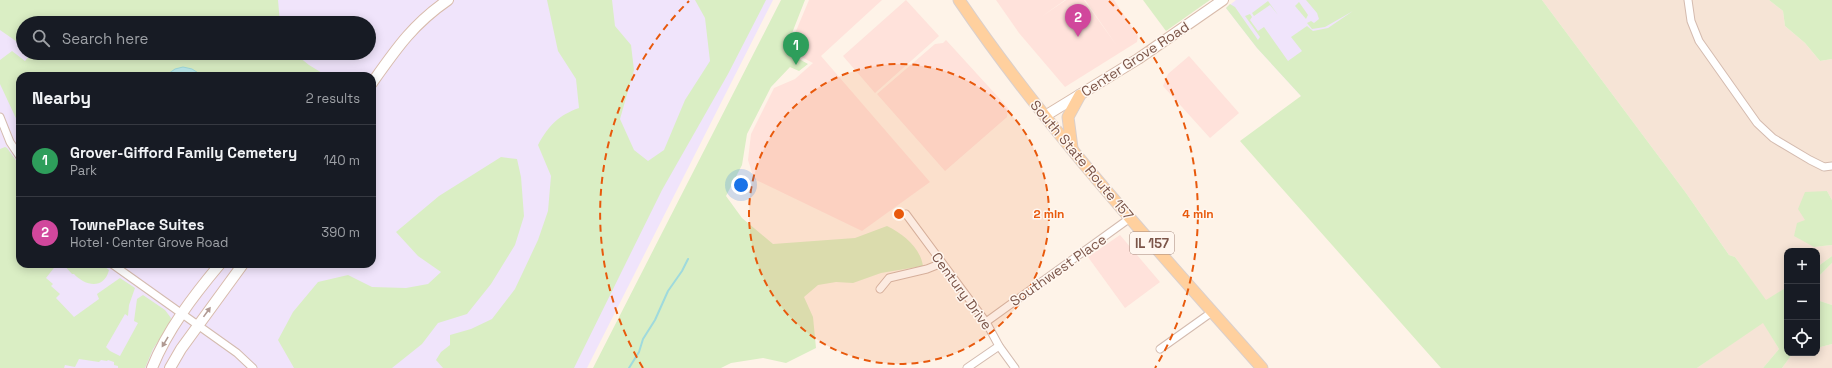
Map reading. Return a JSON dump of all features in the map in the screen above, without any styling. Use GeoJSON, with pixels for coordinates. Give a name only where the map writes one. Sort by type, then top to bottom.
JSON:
{"type":"FeatureCollection","features":[{"type":"Feature","properties":{"kind":"main road","name":"South State Route 157"},"geometry":{"type":"LineString","coordinates":[[959,0],[986,40],[1045,116],[1130,218],[1262,368]]}},
{"type":"Feature","properties":{"kind":"main road"},"geometry":{"type":"LineString","coordinates":[[1072,148],[1068,117],[1080,95]]}},
{"type":"Feature","properties":{"kind":"street"},"geometry":{"type":"LineString","coordinates":[[376,77],[403,39],[415,26],[448,0]]}},
{"type":"Feature","properties":{"kind":"street","name":"Center Grove Road"},"geometry":{"type":"LineString","coordinates":[[1045,116],[1138,59],[1222,0]]}},
{"type":"Feature","properties":{"kind":"street"},"geometry":{"type":"LineString","coordinates":[[1688,0],[1691,21],[1699,41],[1757,123],[1773,138],[1810,160],[1824,167],[1832,166]]}},
{"type":"Feature","properties":{"kind":"street"},"geometry":{"type":"LineString","coordinates":[[0,117],[10,142],[16,151]]}},
{"type":"Feature","properties":{"kind":"street","name":"Century Drive"},"geometry":{"type":"LineString","coordinates":[[906,214],[986,322],[999,346],[1015,368]]}},
{"type":"Feature","properties":{"kind":"street","name":"Southwest Place"},"geometry":{"type":"LineString","coordinates":[[986,322],[1130,218]]}},
{"type":"Feature","properties":{"kind":"street"},"geometry":{"type":"LineString","coordinates":[[880,289],[889,278],[927,269],[942,263]]}},
{"type":"Feature","properties":{"kind":"street"},"geometry":{"type":"LineString","coordinates":[[118,268],[237,353],[253,368]]}},
{"type":"Feature","properties":{"kind":"street"},"geometry":{"type":"LineString","coordinates":[[152,368],[157,356],[182,314],[217,268]]}},
{"type":"Feature","properties":{"kind":"street"},"geometry":{"type":"LineString","coordinates":[[170,368],[181,349],[240,268]]}},
{"type":"Feature","properties":{"kind":"street"},"geometry":{"type":"LineString","coordinates":[[1160,349],[1212,312]]}},
{"type":"Feature","properties":{"kind":"street"},"geometry":{"type":"LineString","coordinates":[[967,368],[999,346]]}},
{"type":"Feature","properties":{"kind":"shaded area"},"geometry":{"type":"Polygon","coordinates":[[[0,0],[773,0],[587,368],[0,368],[0,0]]]}},
{"type":"Feature","properties":{"kind":"shaded area"},"geometry":{"type":"Polygon","coordinates":[[[809,0],[882,0],[821,56],[930,182],[862,231],[754,179],[748,160],[751,134],[774,88],[795,79],[813,63],[788,50],[809,0]]]}},
{"type":"Feature","properties":{"kind":"shaded area"},"geometry":{"type":"Polygon","coordinates":[[[906,0],[939,36],[875,93],[843,56],[906,0]]]}},
{"type":"Feature","properties":{"kind":"shaded area"},"geometry":{"type":"Polygon","coordinates":[[[996,0],[1065,0],[1041,17],[1066,0],[1084,0],[1117,46],[1085,0],[1114,0],[1138,36],[1137,42],[1065,87],[1019,33],[996,0]]]}},
{"type":"Feature","properties":{"kind":"shaded area"},"geometry":{"type":"Polygon","coordinates":[[[1236,0],[1345,0],[1377,44],[1301,96],[1257,48],[1226,8],[1236,0]]]}},
{"type":"Feature","properties":{"kind":"shaded area"},"geometry":{"type":"Polygon","coordinates":[[[1542,0],[1769,0],[1783,11],[1785,26],[1805,43],[1820,61],[1832,59],[1832,200],[1827,191],[1805,220],[1814,247],[1832,245],[1832,256],[1820,265],[1820,248],[1784,248],[1784,289],[1766,301],[1735,257],[1729,255],[1686,193],[1542,0]]]}},
{"type":"Feature","properties":{"kind":"shaded area"},"geometry":{"type":"Polygon","coordinates":[[[946,40],[1008,108],[1007,117],[945,171],[877,94],[935,44],[943,43],[946,40]]]}},
{"type":"Feature","properties":{"kind":"shaded area"},"geometry":{"type":"Polygon","coordinates":[[[1189,56],[1239,113],[1210,138],[1163,86],[1168,74],[1189,56]]]}},
{"type":"Feature","properties":{"kind":"shaded area"},"geometry":{"type":"Polygon","coordinates":[[[1120,235],[1160,282],[1125,308],[1088,257],[1120,235]]]}},
{"type":"Feature","properties":{"kind":"shaded area"},"geometry":{"type":"Polygon","coordinates":[[[1832,263],[1832,305],[1820,301],[1820,275],[1832,263]]]}},
{"type":"Feature","properties":{"kind":"shaded area"},"geometry":{"type":"Polygon","coordinates":[[[1763,322],[1779,349],[1763,368],[1697,368],[1763,322]]]}},
{"type":"Feature","properties":{"kind":"shaded area"},"geometry":{"type":"Polygon","coordinates":[[[1832,344],[1832,368],[1782,368],[1791,356],[1820,356],[1820,347],[1832,344]]]}},
{"type":"Feature","properties":{"kind":"green space"},"geometry":{"type":"Polygon","coordinates":[[[0,0],[278,0],[279,16],[16,16],[16,41],[0,30],[0,0]]]}},
{"type":"Feature","properties":{"kind":"green space"},"geometry":{"type":"Polygon","coordinates":[[[547,0],[612,0],[615,26],[631,45],[634,70],[620,119],[634,150],[648,161],[664,150],[685,100],[710,61],[705,18],[695,0],[766,0],[728,74],[662,190],[574,368],[443,368],[436,360],[441,352],[450,345],[450,335],[471,329],[492,319],[515,289],[538,240],[548,211],[551,176],[538,145],[546,132],[555,122],[566,114],[579,108],[576,79],[558,51],[547,0]]]}},
{"type":"Feature","properties":{"kind":"green space"},"geometry":{"type":"Polygon","coordinates":[[[781,0],[805,0],[785,51],[808,64],[799,71],[790,67],[771,87],[747,134],[742,165],[726,196],[742,218],[773,244],[855,238],[887,226],[905,237],[915,247],[923,266],[881,273],[853,283],[836,282],[818,285],[804,297],[813,317],[816,348],[786,363],[763,358],[731,363],[721,368],[593,368],[781,0]]]}},
{"type":"Feature","properties":{"kind":"green space"},"geometry":{"type":"Polygon","coordinates":[[[1143,0],[1210,0],[1166,31],[1143,0]]]}},
{"type":"Feature","properties":{"kind":"green space"},"geometry":{"type":"Polygon","coordinates":[[[1306,0],[1542,0],[1686,193],[1729,255],[1735,257],[1766,300],[1784,289],[1784,356],[1791,356],[1782,368],[1763,368],[1779,349],[1763,323],[1697,368],[1441,368],[1240,141],[1301,96],[1257,48],[1226,8],[1230,4],[1235,7],[1258,40],[1260,37],[1245,16],[1250,14],[1252,17],[1250,20],[1258,31],[1264,27],[1288,61],[1302,51],[1291,37],[1307,26],[1313,31],[1328,28],[1353,11],[1325,27],[1312,29],[1307,23],[1311,21],[1314,23],[1319,19],[1317,13],[1306,0]]]}},
{"type":"Feature","properties":{"kind":"green space"},"geometry":{"type":"Polygon","coordinates":[[[1769,0],[1832,0],[1832,59],[1820,61],[1805,43],[1785,26],[1783,11],[1769,0]]]}},
{"type":"Feature","properties":{"kind":"green space"},"geometry":{"type":"Polygon","coordinates":[[[1268,1],[1278,15],[1270,5],[1254,16],[1252,13],[1268,1]]]}},
{"type":"Feature","properties":{"kind":"green space"},"geometry":{"type":"Polygon","coordinates":[[[1299,2],[1308,15],[1306,19],[1295,6],[1299,2]]]}},
{"type":"Feature","properties":{"kind":"green space"},"geometry":{"type":"Polygon","coordinates":[[[12,51],[16,54],[16,60],[25,61],[303,60],[320,72],[16,72],[16,118],[0,84],[0,60],[12,51]]]}},
{"type":"Feature","properties":{"kind":"green space"},"geometry":{"type":"Polygon","coordinates":[[[5,147],[7,148],[16,160],[16,268],[54,268],[46,278],[53,284],[51,286],[60,294],[56,298],[74,317],[99,299],[97,294],[120,278],[135,288],[129,305],[128,316],[125,314],[106,347],[110,351],[120,356],[138,323],[134,321],[137,299],[143,295],[165,310],[171,318],[170,323],[153,349],[145,368],[118,368],[118,366],[114,365],[114,362],[108,360],[101,360],[99,362],[79,359],[75,367],[65,365],[64,368],[0,368],[0,149],[5,147]]]}},
{"type":"Feature","properties":{"kind":"green space"},"geometry":{"type":"Polygon","coordinates":[[[501,157],[517,159],[521,177],[524,216],[515,245],[491,284],[467,314],[438,323],[422,344],[392,368],[294,368],[278,340],[293,312],[318,282],[348,275],[372,287],[406,288],[428,284],[441,272],[418,256],[396,232],[439,196],[501,157]]]}},
{"type":"Feature","properties":{"kind":"green space"},"geometry":{"type":"Polygon","coordinates":[[[1827,191],[1832,200],[1832,245],[1814,247],[1794,236],[1797,223],[1805,220],[1798,209],[1805,192],[1827,191]]]}},
{"type":"Feature","properties":{"kind":"green space"},"geometry":{"type":"Polygon","coordinates":[[[1832,256],[1832,263],[1820,275],[1820,265],[1832,256]]]}},
{"type":"Feature","properties":{"kind":"green space"},"geometry":{"type":"Polygon","coordinates":[[[67,268],[106,268],[109,270],[103,281],[94,284],[83,281],[72,274],[67,268]]]}},
{"type":"Feature","properties":{"kind":"green space"},"geometry":{"type":"Polygon","coordinates":[[[1820,301],[1832,305],[1832,344],[1820,347],[1820,301]]]}},
{"type":"Feature","properties":{"kind":"water"},"geometry":{"type":"Polygon","coordinates":[[[183,67],[192,69],[197,72],[171,72],[183,67]]]}},
{"type":"Feature","properties":{"kind":"waterway"},"geometry":{"type":"LineString","coordinates":[[629,368],[639,352],[643,339],[655,320],[668,291],[682,271],[688,259]]}},
{"type":"Feature","properties":{"kind":"place","name":"TownePlace Suites"},"geometry":{"type":"Point","coordinates":[1078,37]}},
{"type":"Feature","properties":{"kind":"place","name":"Grover-Gifford Family Cemetery"},"geometry":{"type":"Point","coordinates":[796,65]}}]}
